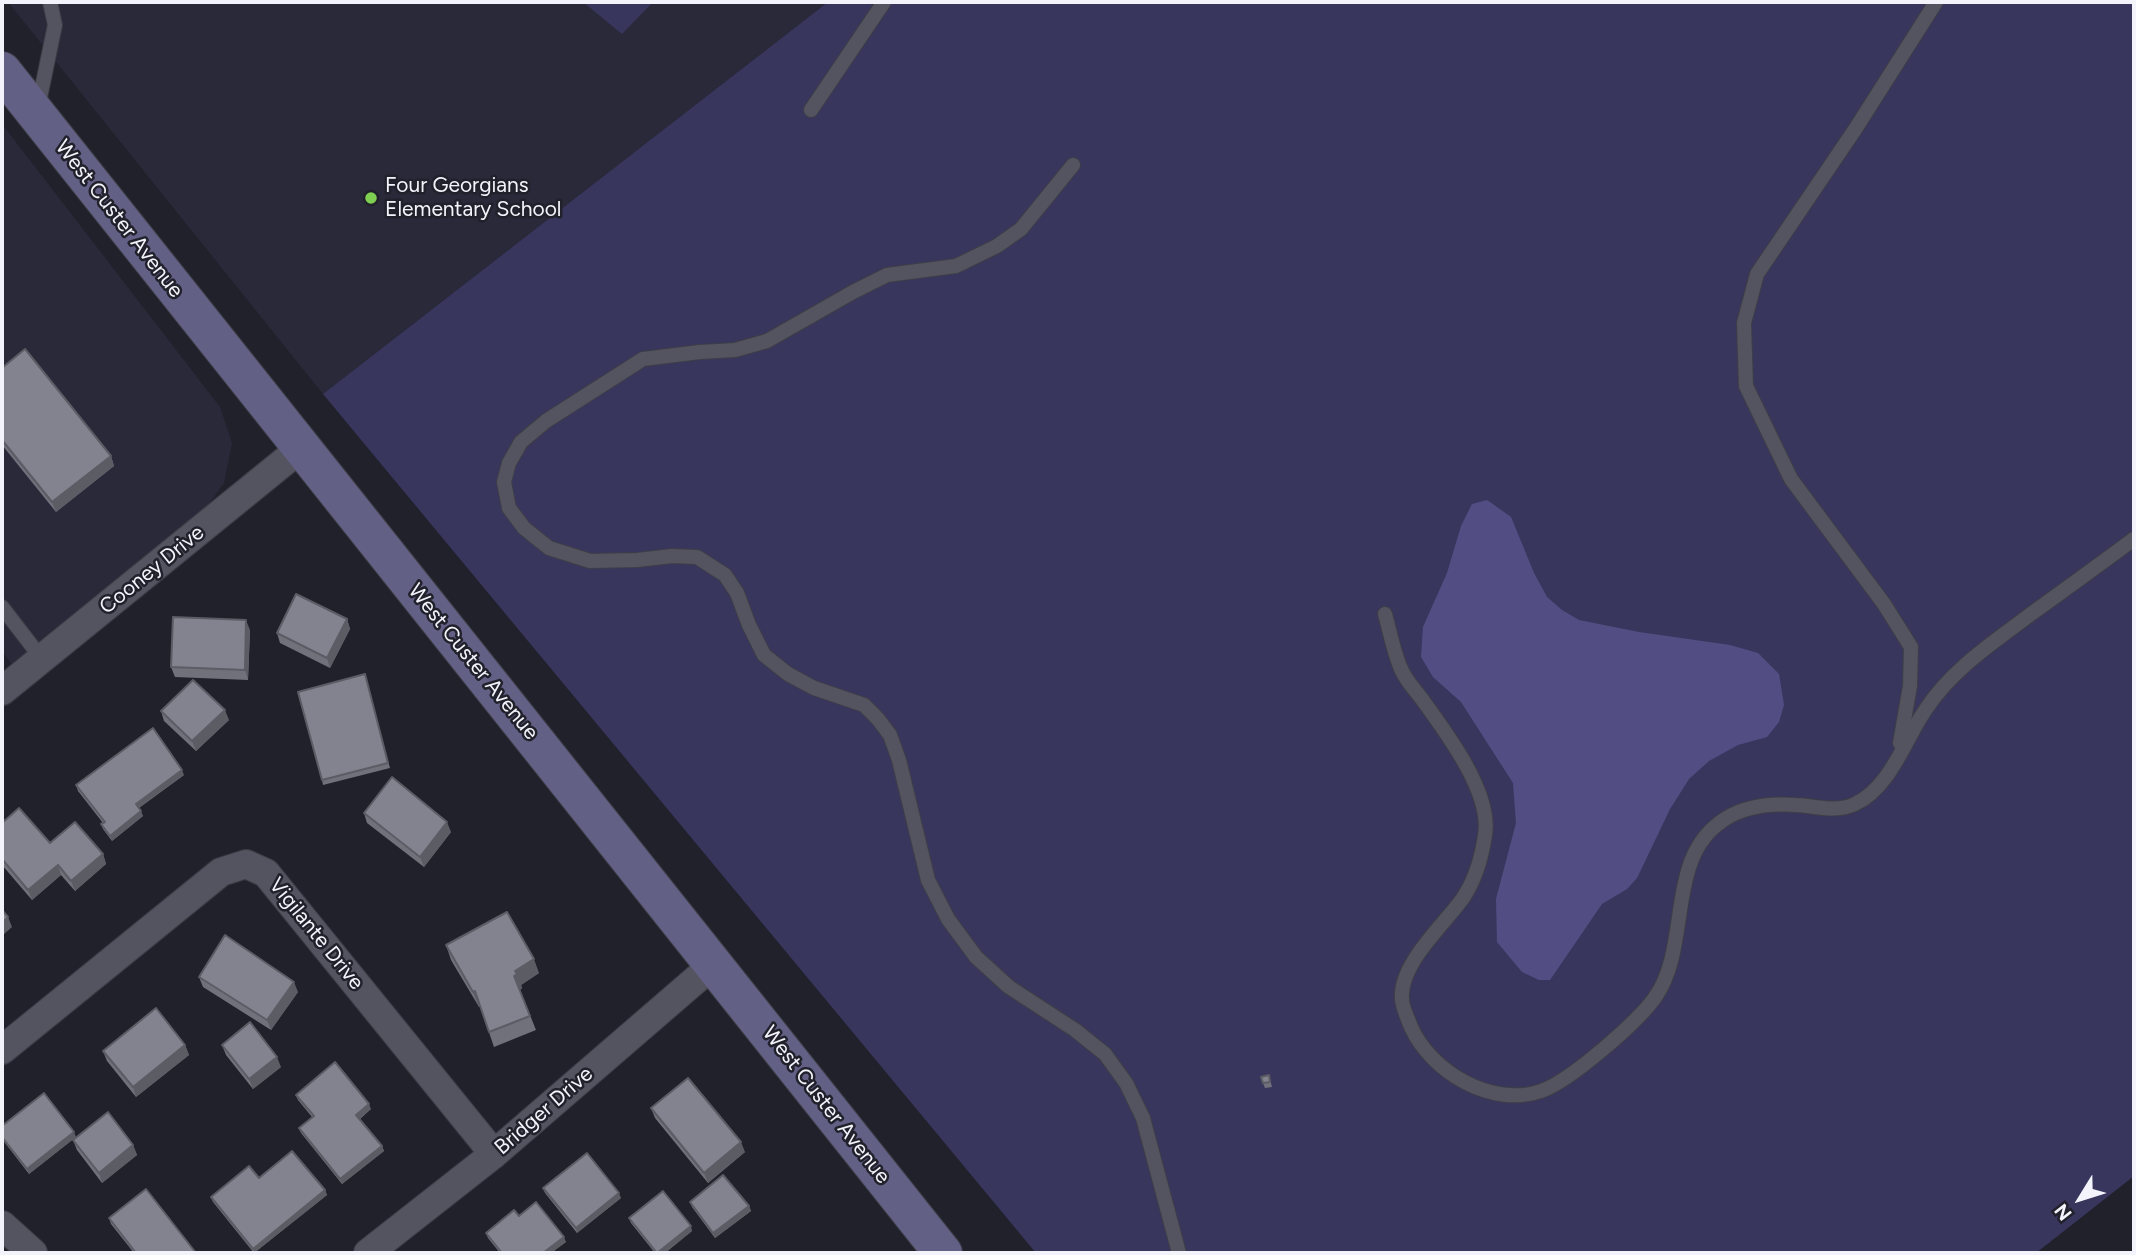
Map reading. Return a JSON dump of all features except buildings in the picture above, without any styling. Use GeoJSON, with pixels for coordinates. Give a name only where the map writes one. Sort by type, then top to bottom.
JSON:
{"type":"FeatureCollection","features":[{"type":"Feature","properties":{"kind":"main road","name":"West Custer Avenue"},"geometry":{"type":"LineString","coordinates":[[2,71],[943,1253]]}},
{"type":"Feature","properties":{"kind":"street","name":"Cooney Drive"},"geometry":{"type":"LineString","coordinates":[[2,691],[301,448]]}},
{"type":"Feature","properties":{"kind":"street","name":"Vigilante Drive"},"geometry":{"type":"LineString","coordinates":[[2,1050],[221,872],[246,864],[266,873],[494,1154]]}},
{"type":"Feature","properties":{"kind":"street","name":"Bridger Drive"},"geometry":{"type":"LineString","coordinates":[[368,1253],[494,1154],[714,964]]}},
{"type":"Feature","properties":{"kind":"street"},"geometry":{"type":"LineString","coordinates":[[2,1225],[33,1253]]}},
{"type":"Feature","properties":{"kind":"lane"},"geometry":{"type":"LineString","coordinates":[[37,115],[55,25],[50,2]]}},
{"type":"Feature","properties":{"kind":"lane"},"geometry":{"type":"LineString","coordinates":[[811,110],[884,2]]}},
{"type":"Feature","properties":{"kind":"lane"},"geometry":{"type":"LineString","coordinates":[[1896,761],[1910,686],[1911,648],[1884,604],[1791,479],[1746,386],[1744,323],[1757,274],[1856,128],[1936,2]]}},
{"type":"Feature","properties":{"kind":"lane"},"geometry":{"type":"LineString","coordinates":[[1073,165],[1021,229],[998,246],[956,266],[887,275],[767,341],[735,350],[643,359],[546,421],[521,442],[509,463],[504,482],[509,508],[524,528],[549,548],[590,561],[697,557],[725,575],[737,593],[764,655],[788,674],[814,688],[864,705],[877,719],[890,735],[928,880],[948,919],[976,957],[1009,987],[1075,1030],[1105,1054],[1126,1083],[1143,1118],[1179,1253]]}},
{"type":"Feature","properties":{"kind":"lane"},"geometry":{"type":"LineString","coordinates":[[1385,614],[1402,673],[1469,769],[1481,799],[1486,830],[1476,871],[1465,895],[1418,952],[1405,980],[1402,999],[1421,1047],[1446,1073],[1478,1088],[1509,1095],[1540,1092],[1592,1058],[1655,997],[1673,954],[1688,867],[1706,834],[1720,822],[1743,810],[1764,804],[1798,805],[1828,810],[1855,804],[1877,787],[1896,761],[1927,707],[1948,680],[1985,649],[2134,539]]}},
{"type":"Feature","properties":{"kind":"lane"},"geometry":{"type":"LineString","coordinates":[[2,607],[42,659]]}},
{"type":"Feature","properties":{"kind":"shaded area","name":"Four Georgians Elementary School"},"geometry":{"type":"Polygon","coordinates":[[[8,2],[828,2],[323,394],[8,2]]]}},
{"type":"Feature","properties":{"kind":"shaded area"},"geometry":{"type":"Polygon","coordinates":[[[583,2],[653,2],[622,34],[583,2]]]}},
{"type":"Feature","properties":{"kind":"shaded area"},"geometry":{"type":"Polygon","coordinates":[[[828,2],[2134,2],[2134,1176],[2036,1253],[1036,1253],[323,394],[828,2]]]}},
{"type":"Feature","properties":{"kind":"shaded area"},"geometry":{"type":"Polygon","coordinates":[[[2,124],[220,407],[232,443],[224,483],[202,514],[13,666],[2,651],[2,124]]]}},
{"type":"Feature","properties":{"kind":"shaded area"},"geometry":{"type":"Polygon","coordinates":[[[1487,500],[1511,517],[1547,597],[1562,610],[1579,620],[1730,645],[1758,653],[1779,674],[1784,705],[1779,722],[1767,737],[1738,745],[1709,761],[1689,779],[1670,809],[1637,878],[1627,889],[1602,904],[1550,980],[1539,980],[1522,972],[1497,942],[1496,899],[1516,823],[1513,783],[1461,702],[1433,677],[1421,657],[1423,627],[1447,573],[1461,526],[1472,504],[1487,500]]]}},
{"type":"Feature","properties":{"kind":"place","name":"Four Georgians Elementary School"},"geometry":{"type":"Point","coordinates":[371,198]}}]}
